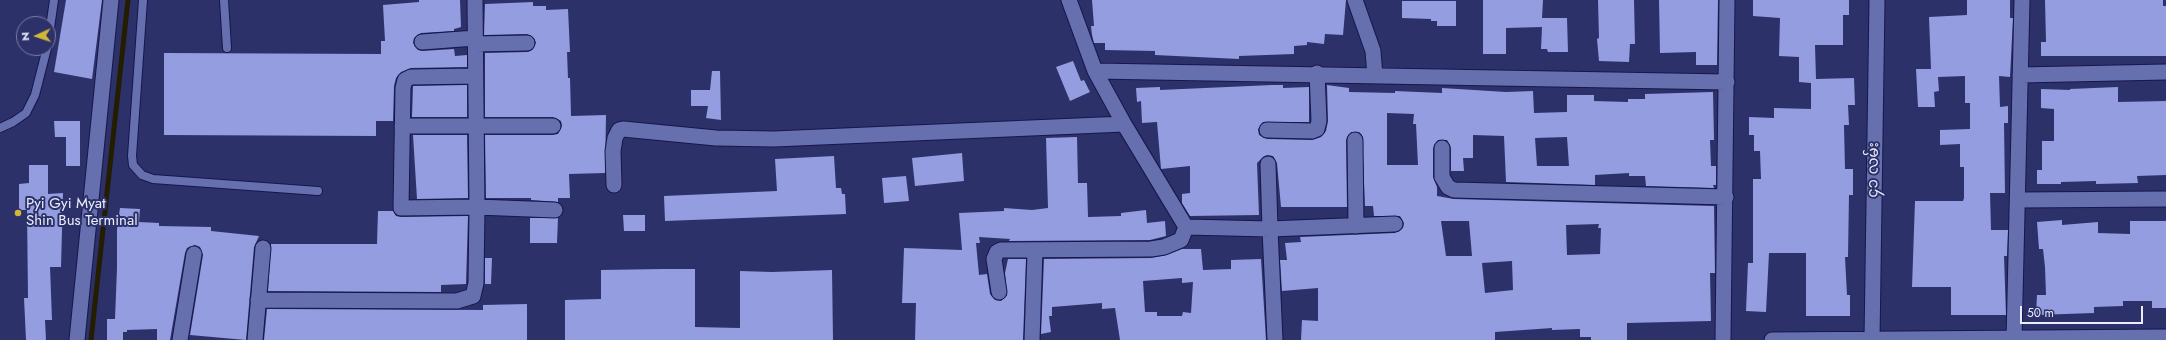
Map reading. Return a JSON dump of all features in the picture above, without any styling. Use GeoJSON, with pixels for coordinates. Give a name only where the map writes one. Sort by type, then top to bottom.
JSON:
{"type":"FeatureCollection","features":[{"type":"Feature","properties":{"kind":"street"},"geometry":{"type":"LineString","coordinates":[[77,340],[111,0]]}},
{"type":"Feature","properties":{"kind":"street"},"geometry":{"type":"LineString","coordinates":[[258,300],[457,301],[473,296],[476,283],[477,207],[475,0]]}},
{"type":"Feature","properties":{"kind":"street"},"geometry":{"type":"LineString","coordinates":[[1069,0],[1095,71],[1124,124],[1186,227]]}},
{"type":"Feature","properties":{"kind":"street"},"geometry":{"type":"LineString","coordinates":[[1355,0],[1373,51],[1375,76]]}},
{"type":"Feature","properties":{"kind":"street"},"geometry":{"type":"LineString","coordinates":[[1723,340],[1726,197],[1727,0]]}},
{"type":"Feature","properties":{"kind":"street","name":"၄၁ လမ်း"},"geometry":{"type":"LineString","coordinates":[[1872,340],[1877,0]]}},
{"type":"Feature","properties":{"kind":"street"},"geometry":{"type":"LineString","coordinates":[[2014,339],[2022,0]]}},
{"type":"Feature","properties":{"kind":"street"},"geometry":{"type":"LineString","coordinates":[[422,42],[475,41],[526,43]]}},
{"type":"Feature","properties":{"kind":"street"},"geometry":{"type":"LineString","coordinates":[[1095,71],[1317,73],[1375,76],[1727,82]]}},
{"type":"Feature","properties":{"kind":"street"},"geometry":{"type":"LineString","coordinates":[[2020,75],[2166,72]]}},
{"type":"Feature","properties":{"kind":"street"},"geometry":{"type":"LineString","coordinates":[[1267,130],[1312,131],[1317,129],[1317,73]]}},
{"type":"Feature","properties":{"kind":"street"},"geometry":{"type":"LineString","coordinates":[[475,76],[411,77],[405,80],[403,88],[401,208],[477,207],[555,210]]}},
{"type":"Feature","properties":{"kind":"street"},"geometry":{"type":"LineString","coordinates":[[614,185],[613,150],[615,138],[620,130],[623,129],[716,138],[774,139],[1124,124]]}},
{"type":"Feature","properties":{"kind":"street"},"geometry":{"type":"LineString","coordinates":[[402,126],[553,126]]}},
{"type":"Feature","properties":{"kind":"street"},"geometry":{"type":"LineString","coordinates":[[1355,140],[1356,226]]}},
{"type":"Feature","properties":{"kind":"street"},"geometry":{"type":"LineString","coordinates":[[1442,148],[1442,177],[1448,187],[1454,190],[1726,197]]}},
{"type":"Feature","properties":{"kind":"street"},"geometry":{"type":"LineString","coordinates":[[1268,164],[1275,340]]}},
{"type":"Feature","properties":{"kind":"street"},"geometry":{"type":"LineString","coordinates":[[2018,200],[2166,199]]}},
{"type":"Feature","properties":{"kind":"street"},"geometry":{"type":"LineString","coordinates":[[1186,227],[1270,229],[1395,224]]}},
{"type":"Feature","properties":{"kind":"street"},"geometry":{"type":"LineString","coordinates":[[999,292],[994,259],[997,252],[1164,247],[1181,240],[1186,227]]}},
{"type":"Feature","properties":{"kind":"street"},"geometry":{"type":"LineString","coordinates":[[255,340],[263,248]]}},
{"type":"Feature","properties":{"kind":"street"},"geometry":{"type":"LineString","coordinates":[[1032,340],[1035,251]]}},
{"type":"Feature","properties":{"kind":"street"},"geometry":{"type":"LineString","coordinates":[[180,340],[194,254]]}},
{"type":"Feature","properties":{"kind":"street"},"geometry":{"type":"LineString","coordinates":[[1772,340],[2166,337]]}},
{"type":"Feature","properties":{"kind":"lane"},"geometry":{"type":"LineString","coordinates":[[52,16],[54,0]]}},
{"type":"Feature","properties":{"kind":"lane"},"geometry":{"type":"LineString","coordinates":[[143,0],[132,156],[134,166],[142,175],[153,179],[318,191]]}},
{"type":"Feature","properties":{"kind":"lane"},"geometry":{"type":"LineString","coordinates":[[224,0],[227,48]]}},
{"type":"Feature","properties":{"kind":"lane"},"geometry":{"type":"LineString","coordinates":[[0,128],[13,122],[26,112],[35,95],[45,56]]}},
{"type":"Feature","properties":{"kind":"building"},"geometry":{"type":"Polygon","coordinates":[[[66,0],[102,0],[92,79],[54,72],[66,0]]]}},
{"type":"Feature","properties":{"kind":"building"},"geometry":{"type":"Polygon","coordinates":[[[419,0],[460,0],[461,27],[454,29],[454,31],[421,33],[414,38],[413,43],[418,50],[422,51],[454,49],[455,56],[467,55],[467,67],[411,68],[401,72],[396,78],[394,86],[393,121],[376,121],[376,136],[164,135],[164,53],[381,54],[381,41],[385,41],[383,5],[419,2],[419,0]]]}},
{"type":"Feature","properties":{"kind":"building"},"geometry":{"type":"Polygon","coordinates":[[[1092,0],[1346,0],[1343,35],[1325,34],[1324,44],[1307,42],[1307,45],[1294,46],[1294,54],[1239,56],[1239,59],[1155,55],[1155,51],[1105,50],[1105,43],[1094,43],[1091,26],[1094,26],[1092,0]]]}},
{"type":"Feature","properties":{"kind":"building"},"geometry":{"type":"Polygon","coordinates":[[[1483,0],[1543,0],[1542,18],[1567,18],[1568,52],[1548,52],[1547,49],[1541,49],[1542,27],[1506,28],[1506,54],[1483,54],[1483,0]]]}},
{"type":"Feature","properties":{"kind":"building"},"geometry":{"type":"Polygon","coordinates":[[[1598,0],[1634,0],[1635,44],[1630,44],[1629,62],[1599,61],[1597,39],[1599,38],[1598,0]]]}},
{"type":"Feature","properties":{"kind":"building"},"geometry":{"type":"Polygon","coordinates":[[[1659,0],[1718,0],[1717,65],[1696,65],[1696,52],[1660,53],[1659,0]]]}},
{"type":"Feature","properties":{"kind":"building"},"geometry":{"type":"Polygon","coordinates":[[[1753,0],[1849,0],[1849,15],[1843,15],[1843,45],[1815,45],[1816,79],[1854,78],[1855,105],[1848,105],[1849,125],[1844,125],[1845,169],[1853,169],[1853,195],[1849,195],[1848,257],[1845,257],[1847,295],[1850,295],[1850,316],[1806,316],[1806,253],[1769,253],[1766,312],[1746,311],[1748,263],[1753,263],[1753,179],[1761,179],[1760,151],[1754,151],[1754,135],[1749,135],[1749,117],[1774,118],[1774,108],[1811,109],[1811,83],[1799,82],[1799,57],[1779,56],[1780,18],[1753,16],[1753,0]]]}},
{"type":"Feature","properties":{"kind":"building"},"geometry":{"type":"Polygon","coordinates":[[[1967,0],[2010,0],[2010,18],[2013,18],[2010,77],[1999,76],[2000,107],[2008,106],[2008,123],[2004,123],[2005,193],[1990,193],[1991,230],[2008,230],[2007,256],[2004,256],[2006,315],[1951,315],[1951,287],[1912,287],[1915,201],[1963,201],[1964,198],[1964,167],[1960,167],[1960,144],[1940,145],[1940,130],[1970,129],[1970,103],[1965,103],[1965,76],[1938,77],[1939,91],[1934,92],[1935,107],[1918,107],[1916,69],[1931,69],[1929,17],[1967,15],[1967,0]]]}},
{"type":"Feature","properties":{"kind":"building"},"geometry":{"type":"Polygon","coordinates":[[[2045,0],[2163,0],[2163,6],[2166,6],[2166,56],[2041,56],[2041,42],[2046,42],[2045,0]]]}},
{"type":"Feature","properties":{"kind":"building"},"geometry":{"type":"Polygon","coordinates":[[[1402,1],[1456,1],[1456,26],[1437,26],[1437,21],[1431,21],[1431,19],[1402,18],[1402,1]]]}},
{"type":"Feature","properties":{"kind":"building"},"geometry":{"type":"Polygon","coordinates":[[[533,2],[533,6],[546,6],[546,10],[568,9],[570,52],[567,52],[568,78],[570,78],[571,116],[606,115],[605,173],[569,174],[570,198],[558,198],[558,202],[531,200],[531,198],[486,198],[485,135],[553,135],[558,134],[562,126],[561,121],[553,117],[485,117],[485,53],[528,52],[532,50],[536,43],[534,38],[527,34],[484,35],[485,4],[533,2]]]}},
{"type":"Feature","properties":{"kind":"building"},"geometry":{"type":"Polygon","coordinates":[[[1073,61],[1081,81],[1084,80],[1090,92],[1070,101],[1056,67],[1073,61]]]}},
{"type":"Feature","properties":{"kind":"building"},"geometry":{"type":"Polygon","coordinates":[[[712,71],[720,71],[721,120],[706,118],[708,106],[691,106],[691,90],[710,90],[712,71]]]}},
{"type":"Feature","properties":{"kind":"building"},"geometry":{"type":"Polygon","coordinates":[[[467,85],[467,117],[412,117],[413,86],[467,85]]]}},
{"type":"Feature","properties":{"kind":"building"},"geometry":{"type":"Polygon","coordinates":[[[1272,85],[1283,85],[1283,88],[1309,87],[1309,122],[1263,122],[1258,129],[1259,135],[1267,139],[1312,140],[1321,137],[1326,131],[1328,121],[1327,85],[1349,88],[1349,92],[1395,93],[1395,91],[1442,93],[1442,88],[1506,92],[1533,91],[1534,113],[1567,112],[1567,95],[1594,95],[1594,101],[1628,102],[1628,99],[1645,99],[1645,94],[1713,92],[1714,140],[1710,140],[1711,166],[1716,166],[1716,185],[1713,185],[1714,188],[1646,186],[1645,176],[1629,176],[1629,173],[1595,175],[1595,185],[1506,182],[1504,136],[1473,135],[1473,158],[1463,158],[1464,171],[1451,171],[1451,148],[1447,140],[1438,140],[1433,148],[1433,177],[1437,187],[1437,196],[1454,199],[1714,206],[1715,273],[1710,273],[1711,321],[1627,323],[1627,340],[1591,340],[1591,337],[1580,337],[1580,329],[1552,330],[1552,328],[1495,332],[1495,340],[1301,340],[1302,320],[1318,321],[1318,288],[1282,291],[1280,260],[1287,260],[1285,243],[1301,242],[1300,237],[1395,233],[1403,228],[1404,223],[1400,216],[1374,216],[1373,206],[1365,206],[1362,135],[1359,132],[1351,132],[1346,140],[1347,207],[1281,207],[1277,163],[1273,156],[1267,155],[1257,163],[1259,215],[1190,216],[1182,203],[1182,194],[1190,193],[1190,166],[1161,169],[1157,122],[1142,123],[1141,101],[1137,102],[1136,88],[1160,87],[1160,90],[1272,85]],[[1387,113],[1387,165],[1418,165],[1416,124],[1413,124],[1414,114],[1387,113]],[[1567,137],[1535,138],[1537,166],[1569,166],[1567,137]],[[1441,221],[1446,256],[1472,256],[1469,221],[1441,221]],[[1599,224],[1566,225],[1567,255],[1600,254],[1601,228],[1598,228],[1599,224]],[[1512,261],[1482,263],[1485,293],[1513,290],[1512,261]]]}},
{"type":"Feature","properties":{"kind":"building"},"geometry":{"type":"Polygon","coordinates":[[[2118,87],[2118,102],[2166,101],[2166,175],[2137,176],[2138,183],[2096,184],[2096,181],[2061,182],[2061,184],[2037,184],[2037,170],[2042,170],[2042,141],[2054,141],[2054,109],[2041,108],[2041,89],[2070,90],[2118,87]]]}},
{"type":"Feature","properties":{"kind":"building"},"geometry":{"type":"Polygon","coordinates":[[[54,121],[80,121],[80,166],[66,166],[66,137],[55,137],[54,121]]]}},
{"type":"Feature","properties":{"kind":"building"},"geometry":{"type":"Polygon","coordinates":[[[413,135],[467,135],[468,198],[417,199],[413,135]]]}},
{"type":"Feature","properties":{"kind":"building"},"geometry":{"type":"Polygon","coordinates":[[[1077,137],[1078,183],[1087,183],[1088,217],[1121,216],[1121,213],[1146,210],[1147,223],[1165,221],[1166,236],[1150,240],[1009,241],[1010,239],[979,237],[980,243],[976,243],[979,275],[987,274],[990,294],[995,300],[1001,301],[1007,295],[1005,273],[1008,259],[1026,259],[1023,340],[915,340],[916,303],[902,303],[904,248],[962,250],[959,213],[1004,211],[1004,208],[1032,210],[1048,208],[1046,138],[1077,137]]]}},
{"type":"Feature","properties":{"kind":"building"},"geometry":{"type":"Polygon","coordinates":[[[962,153],[964,181],[915,186],[912,158],[962,153]]]}},
{"type":"Feature","properties":{"kind":"building"},"geometry":{"type":"Polygon","coordinates":[[[834,156],[836,188],[841,188],[842,194],[845,194],[846,214],[665,221],[664,196],[777,191],[775,159],[834,156]]]}},
{"type":"Feature","properties":{"kind":"building"},"geometry":{"type":"Polygon","coordinates":[[[29,165],[48,165],[48,194],[63,193],[61,267],[50,267],[52,320],[45,320],[46,340],[26,340],[24,298],[28,298],[27,210],[19,210],[19,184],[29,183],[29,165]]]}},
{"type":"Feature","properties":{"kind":"building"},"geometry":{"type":"Polygon","coordinates":[[[906,176],[909,201],[884,203],[882,178],[906,176]]]}},
{"type":"Feature","properties":{"kind":"building"},"geometry":{"type":"Polygon","coordinates":[[[120,208],[140,209],[139,222],[159,223],[159,226],[211,227],[211,231],[259,236],[254,247],[246,340],[190,335],[203,255],[200,247],[195,245],[187,248],[185,253],[170,340],[157,340],[157,329],[127,330],[127,332],[123,332],[123,340],[107,340],[107,319],[115,319],[117,229],[120,208]]]}},
{"type":"Feature","properties":{"kind":"building"},"geometry":{"type":"Polygon","coordinates":[[[378,211],[393,211],[396,216],[401,217],[468,216],[466,284],[441,285],[441,292],[268,291],[271,244],[377,244],[378,211]]]}},
{"type":"Feature","properties":{"kind":"building"},"geometry":{"type":"Polygon","coordinates":[[[623,215],[645,215],[645,231],[624,231],[623,215]]]}},
{"type":"Feature","properties":{"kind":"building"},"geometry":{"type":"Polygon","coordinates":[[[530,218],[558,218],[557,243],[530,243],[530,218]]]}},
{"type":"Feature","properties":{"kind":"building"},"geometry":{"type":"Polygon","coordinates":[[[2062,220],[2062,225],[2098,222],[2098,233],[2130,234],[2130,221],[2166,221],[2166,308],[2152,308],[2152,301],[2123,301],[2123,306],[2094,307],[2094,313],[2036,315],[2037,295],[2046,295],[2043,249],[2039,249],[2037,222],[2062,220]]]}},
{"type":"Feature","properties":{"kind":"building"},"geometry":{"type":"Polygon","coordinates":[[[1182,249],[1201,249],[1203,270],[1231,269],[1231,260],[1261,259],[1266,340],[1120,340],[1115,308],[1102,309],[1102,303],[1052,307],[1052,316],[1049,316],[1051,332],[1041,334],[1044,259],[1151,258],[1167,255],[1182,249]],[[1182,278],[1143,281],[1145,312],[1157,312],[1157,316],[1182,316],[1183,312],[1191,313],[1193,282],[1182,283],[1182,278]]]}},
{"type":"Feature","properties":{"kind":"building"},"geometry":{"type":"Polygon","coordinates":[[[485,258],[492,258],[491,284],[485,284],[485,258]]]}},
{"type":"Feature","properties":{"kind":"building"},"geometry":{"type":"Polygon","coordinates":[[[695,269],[695,327],[740,328],[740,271],[772,272],[832,270],[833,340],[565,340],[565,300],[601,299],[601,270],[695,269]]]}},
{"type":"Feature","properties":{"kind":"building"},"geometry":{"type":"Polygon","coordinates":[[[527,304],[527,340],[264,340],[267,309],[483,310],[483,305],[527,304]]]}},
{"type":"Feature","properties":{"kind":"waterway"},"geometry":{"type":"LineString","coordinates":[[91,340],[128,0]]}},
{"type":"Feature","properties":{"kind":"place","name":"Pyi Gyi Myat Shin Bus Terminal"},"geometry":{"type":"Point","coordinates":[18,213]}}]}
